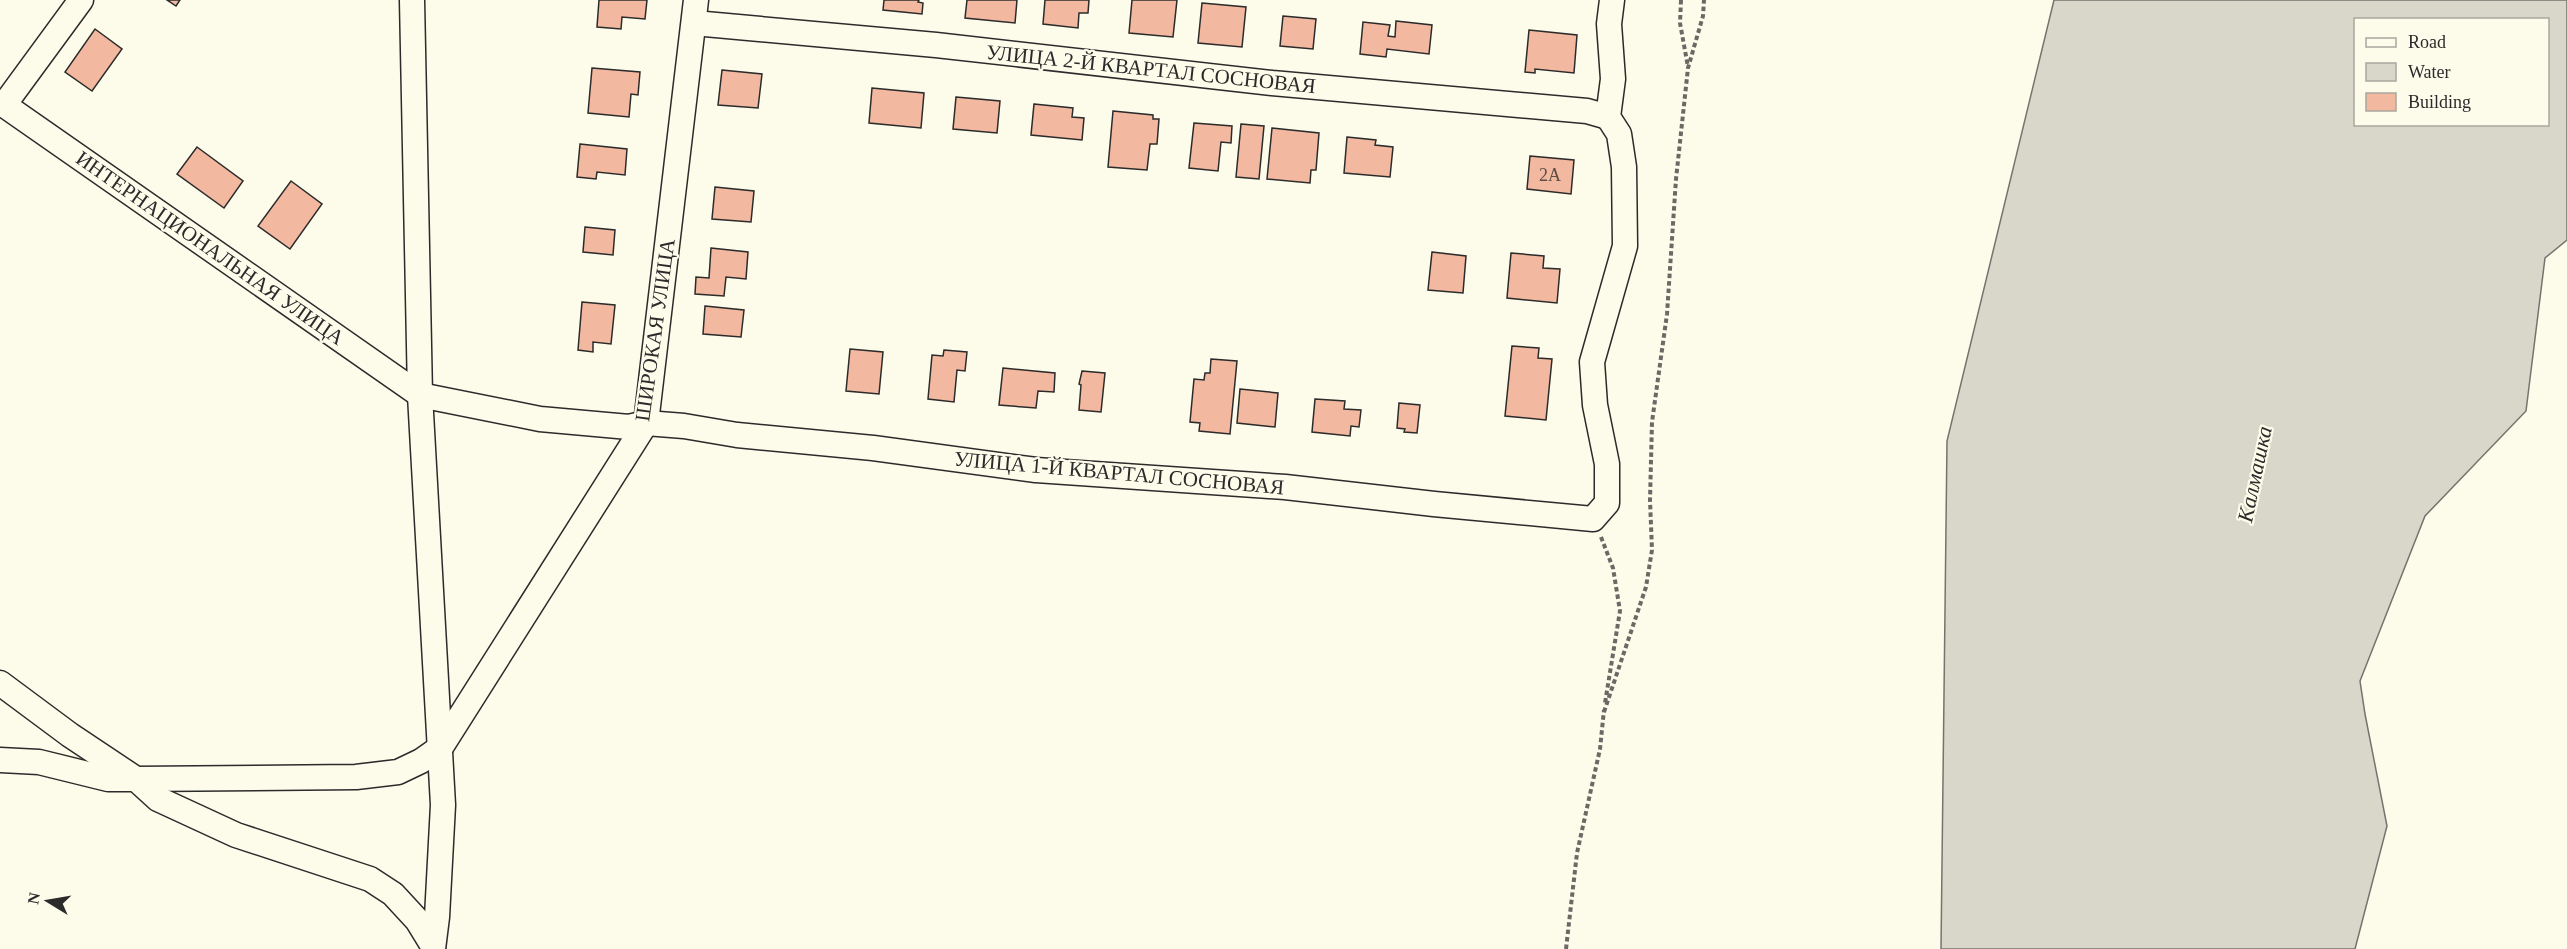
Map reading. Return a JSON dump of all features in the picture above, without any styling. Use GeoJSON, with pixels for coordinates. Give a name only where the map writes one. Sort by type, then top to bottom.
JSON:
{"type":"FeatureCollection","features":[{"type":"Feature","properties":{"kind":"street"},"geometry":{"type":"LineString","coordinates":[[2,104],[81,0]]}},
{"type":"Feature","properties":{"kind":"street"},"geometry":{"type":"LineString","coordinates":[[412,0],[420,395],[443,805],[437,917],[433,948]]}},
{"type":"Feature","properties":{"kind":"street"},"geometry":{"type":"LineString","coordinates":[[1593,519],[1607,503],[1607,464],[1595,405],[1592,362],[1625,246],[1624,167],[1619,134],[1608,117],[1614,79],[1609,24],[1612,0]]}},
{"type":"Feature","properties":{"kind":"street","name":"УЛИЦА 2-Й КВАРТАЛ СОСНОВАЯ"},"geometry":{"type":"LineString","coordinates":[[695,12],[936,45],[1272,83],[1587,111],[1608,117]]}},
{"type":"Feature","properties":{"kind":"street","name":"ШИРОКАЯ УЛИЦА"},"geometry":{"type":"LineString","coordinates":[[441,747],[646,423],[695,12]]}},
{"type":"Feature","properties":{"kind":"street","name":"ИНТЕРНАЦИОНАЛЬНАЯ УЛИЦА"},"geometry":{"type":"LineString","coordinates":[[2,104],[420,395]]}},
{"type":"Feature","properties":{"kind":"street","name":"УЛИЦА 1-Й КВАРТАЛ СОСНОВАЯ"},"geometry":{"type":"LineString","coordinates":[[420,395],[540,419],[629,427],[646,423],[684,426],[737,435],[873,447],[1035,470],[1285,487],[1445,506],[1593,519]]}},
{"type":"Feature","properties":{"kind":"street"},"geometry":{"type":"LineString","coordinates":[[0,683],[70,735],[136,778],[158,799],[236,835],[370,879],[393,894],[417,920],[433,948]]}},
{"type":"Feature","properties":{"kind":"street"},"geometry":{"type":"LineString","coordinates":[[0,760],[39,762],[108,779],[356,777],[398,772],[421,761],[441,747]]}},
{"type":"Feature","properties":{"kind":"path"},"geometry":{"type":"LineString","coordinates":[[1681,0],[1680,23],[1688,68]]}},
{"type":"Feature","properties":{"kind":"path"},"geometry":{"type":"LineString","coordinates":[[1604,712],[1646,587],[1652,550],[1650,500],[1652,422],[1667,314],[1676,179],[1688,68],[1704,0]]}},
{"type":"Feature","properties":{"kind":"path"},"geometry":{"type":"LineString","coordinates":[[1566,949],[1577,853],[1600,748],[1620,611],[1613,568],[1593,519]]}},
{"type":"Feature","properties":{"kind":"water","name":"Калмашка"},"geometry":{"type":"Polygon","coordinates":[[[2054,0],[2567,0],[2567,240],[2545,258],[2526,411],[2425,516],[2360,681],[2387,826],[2355,949],[1941,949],[1947,441],[2054,0]]]}},
{"type":"Feature","properties":{"kind":"building"},"geometry":{"type":"Polygon","coordinates":[[[167,0],[180,0],[176,6],[167,0]]]}},
{"type":"Feature","properties":{"kind":"building"},"geometry":{"type":"Polygon","coordinates":[[[599,0],[647,0],[645,19],[622,17],[621,29],[597,27],[599,0]]]}},
{"type":"Feature","properties":{"kind":"building"},"geometry":{"type":"Polygon","coordinates":[[[884,0],[919,0],[918,2],[923,3],[922,14],[883,10],[884,0]]]}},
{"type":"Feature","properties":{"kind":"building"},"geometry":{"type":"Polygon","coordinates":[[[967,0],[1017,0],[1015,23],[965,18],[967,0]]]}},
{"type":"Feature","properties":{"kind":"building"},"geometry":{"type":"Polygon","coordinates":[[[1045,0],[1089,0],[1088,13],[1079,13],[1078,28],[1043,24],[1045,0]]]}},
{"type":"Feature","properties":{"kind":"building"},"geometry":{"type":"Polygon","coordinates":[[[1132,0],[1177,0],[1173,37],[1129,33],[1132,0]]]}},
{"type":"Feature","properties":{"kind":"building"},"geometry":{"type":"Polygon","coordinates":[[[1202,3],[1246,7],[1242,47],[1198,43],[1202,3]]]}},
{"type":"Feature","properties":{"kind":"building"},"geometry":{"type":"Polygon","coordinates":[[[1283,16],[1316,19],[1313,49],[1280,46],[1283,16]]]}},
{"type":"Feature","properties":{"kind":"building"},"geometry":{"type":"Polygon","coordinates":[[[1396,21],[1432,25],[1429,54],[1387,49],[1386,57],[1360,54],[1363,22],[1390,25],[1388,36],[1395,37],[1396,21]]]}},
{"type":"Feature","properties":{"kind":"building"},"geometry":{"type":"Polygon","coordinates":[[[95,29],[122,49],[92,91],[65,72],[95,29]]]}},
{"type":"Feature","properties":{"kind":"building"},"geometry":{"type":"Polygon","coordinates":[[[1529,30],[1577,35],[1574,73],[1535,69],[1535,73],[1525,72],[1529,30]]]}},
{"type":"Feature","properties":{"kind":"building"},"geometry":{"type":"Polygon","coordinates":[[[592,68],[640,72],[638,95],[631,94],[629,117],[588,113],[592,68]]]}},
{"type":"Feature","properties":{"kind":"building"},"geometry":{"type":"Polygon","coordinates":[[[722,70],[762,74],[758,108],[718,105],[722,70]]]}},
{"type":"Feature","properties":{"kind":"building"},"geometry":{"type":"Polygon","coordinates":[[[872,88],[924,93],[921,128],[869,123],[872,88]]]}},
{"type":"Feature","properties":{"kind":"building"},"geometry":{"type":"Polygon","coordinates":[[[956,97],[1000,101],[997,133],[953,129],[956,97]]]}},
{"type":"Feature","properties":{"kind":"building"},"geometry":{"type":"Polygon","coordinates":[[[1034,104],[1073,108],[1072,117],[1084,118],[1082,140],[1031,135],[1034,104]]]}},
{"type":"Feature","properties":{"kind":"building"},"geometry":{"type":"Polygon","coordinates":[[[1113,111],[1153,115],[1153,119],[1159,119],[1157,144],[1150,144],[1147,170],[1108,167],[1113,111]]]}},
{"type":"Feature","properties":{"kind":"building"},"geometry":{"type":"Polygon","coordinates":[[[1194,123],[1232,126],[1231,143],[1221,142],[1218,171],[1189,168],[1194,123]]]}},
{"type":"Feature","properties":{"kind":"building"},"geometry":{"type":"Polygon","coordinates":[[[1241,124],[1264,126],[1259,179],[1236,177],[1241,124]]]}},
{"type":"Feature","properties":{"kind":"building"},"geometry":{"type":"Polygon","coordinates":[[[1272,128],[1319,133],[1316,170],[1311,170],[1310,183],[1267,179],[1272,128]]]}},
{"type":"Feature","properties":{"kind":"building"},"geometry":{"type":"Polygon","coordinates":[[[1347,137],[1376,140],[1375,145],[1393,147],[1390,177],[1344,173],[1347,137]]]}},
{"type":"Feature","properties":{"kind":"building"},"geometry":{"type":"Polygon","coordinates":[[[580,144],[627,149],[625,175],[597,172],[596,179],[577,177],[580,144]]]}},
{"type":"Feature","properties":{"kind":"building"},"geometry":{"type":"Polygon","coordinates":[[[197,147],[243,181],[224,208],[177,174],[197,147]]]}},
{"type":"Feature","properties":{"kind":"building"},"geometry":{"type":"Polygon","coordinates":[[[1530,156],[1574,160],[1571,194],[1527,189],[1530,156]]]}},
{"type":"Feature","properties":{"kind":"building"},"geometry":{"type":"Polygon","coordinates":[[[291,181],[322,204],[290,249],[258,226],[291,181]]]}},
{"type":"Feature","properties":{"kind":"building"},"geometry":{"type":"Polygon","coordinates":[[[715,187],[754,191],[751,222],[712,219],[715,187]]]}},
{"type":"Feature","properties":{"kind":"building"},"geometry":{"type":"Polygon","coordinates":[[[585,227],[615,230],[613,255],[583,252],[585,227]]]}},
{"type":"Feature","properties":{"kind":"building"},"geometry":{"type":"Polygon","coordinates":[[[711,248],[748,252],[746,279],[726,277],[724,296],[695,294],[696,277],[709,278],[711,248]]]}},
{"type":"Feature","properties":{"kind":"building"},"geometry":{"type":"Polygon","coordinates":[[[1432,252],[1466,256],[1463,293],[1428,290],[1432,252]]]}},
{"type":"Feature","properties":{"kind":"building"},"geometry":{"type":"Polygon","coordinates":[[[1511,253],[1544,256],[1543,268],[1560,269],[1557,303],[1507,298],[1511,253]]]}},
{"type":"Feature","properties":{"kind":"building"},"geometry":{"type":"Polygon","coordinates":[[[582,302],[615,305],[611,344],[593,342],[593,352],[578,350],[582,302]]]}},
{"type":"Feature","properties":{"kind":"building"},"geometry":{"type":"Polygon","coordinates":[[[705,306],[744,310],[741,337],[703,334],[705,306]]]}},
{"type":"Feature","properties":{"kind":"building"},"geometry":{"type":"Polygon","coordinates":[[[1512,346],[1539,348],[1538,358],[1552,359],[1546,420],[1505,416],[1512,346]]]}},
{"type":"Feature","properties":{"kind":"building"},"geometry":{"type":"Polygon","coordinates":[[[850,349],[883,352],[879,394],[846,391],[850,349]]]}},
{"type":"Feature","properties":{"kind":"building"},"geometry":{"type":"Polygon","coordinates":[[[944,350],[967,352],[965,371],[957,370],[954,402],[928,399],[932,355],[943,356],[944,350]]]}},
{"type":"Feature","properties":{"kind":"building"},"geometry":{"type":"Polygon","coordinates":[[[1211,359],[1237,361],[1230,434],[1199,431],[1200,423],[1190,422],[1194,379],[1204,380],[1205,373],[1210,373],[1211,359]]]}},
{"type":"Feature","properties":{"kind":"building"},"geometry":{"type":"Polygon","coordinates":[[[1003,368],[1055,373],[1054,392],[1038,391],[1036,408],[999,405],[1003,368]]]}},
{"type":"Feature","properties":{"kind":"building"},"geometry":{"type":"Polygon","coordinates":[[[1082,371],[1105,373],[1101,412],[1079,410],[1081,385],[1079,384],[1082,371]]]}},
{"type":"Feature","properties":{"kind":"building"},"geometry":{"type":"Polygon","coordinates":[[[1240,389],[1278,393],[1275,427],[1237,423],[1240,389]]]}},
{"type":"Feature","properties":{"kind":"building"},"geometry":{"type":"Polygon","coordinates":[[[1315,399],[1345,401],[1344,409],[1361,410],[1359,427],[1351,426],[1350,436],[1312,432],[1315,399]]]}},
{"type":"Feature","properties":{"kind":"building"},"geometry":{"type":"Polygon","coordinates":[[[1399,403],[1420,405],[1417,433],[1404,432],[1405,429],[1397,428],[1399,403]]]}}]}
